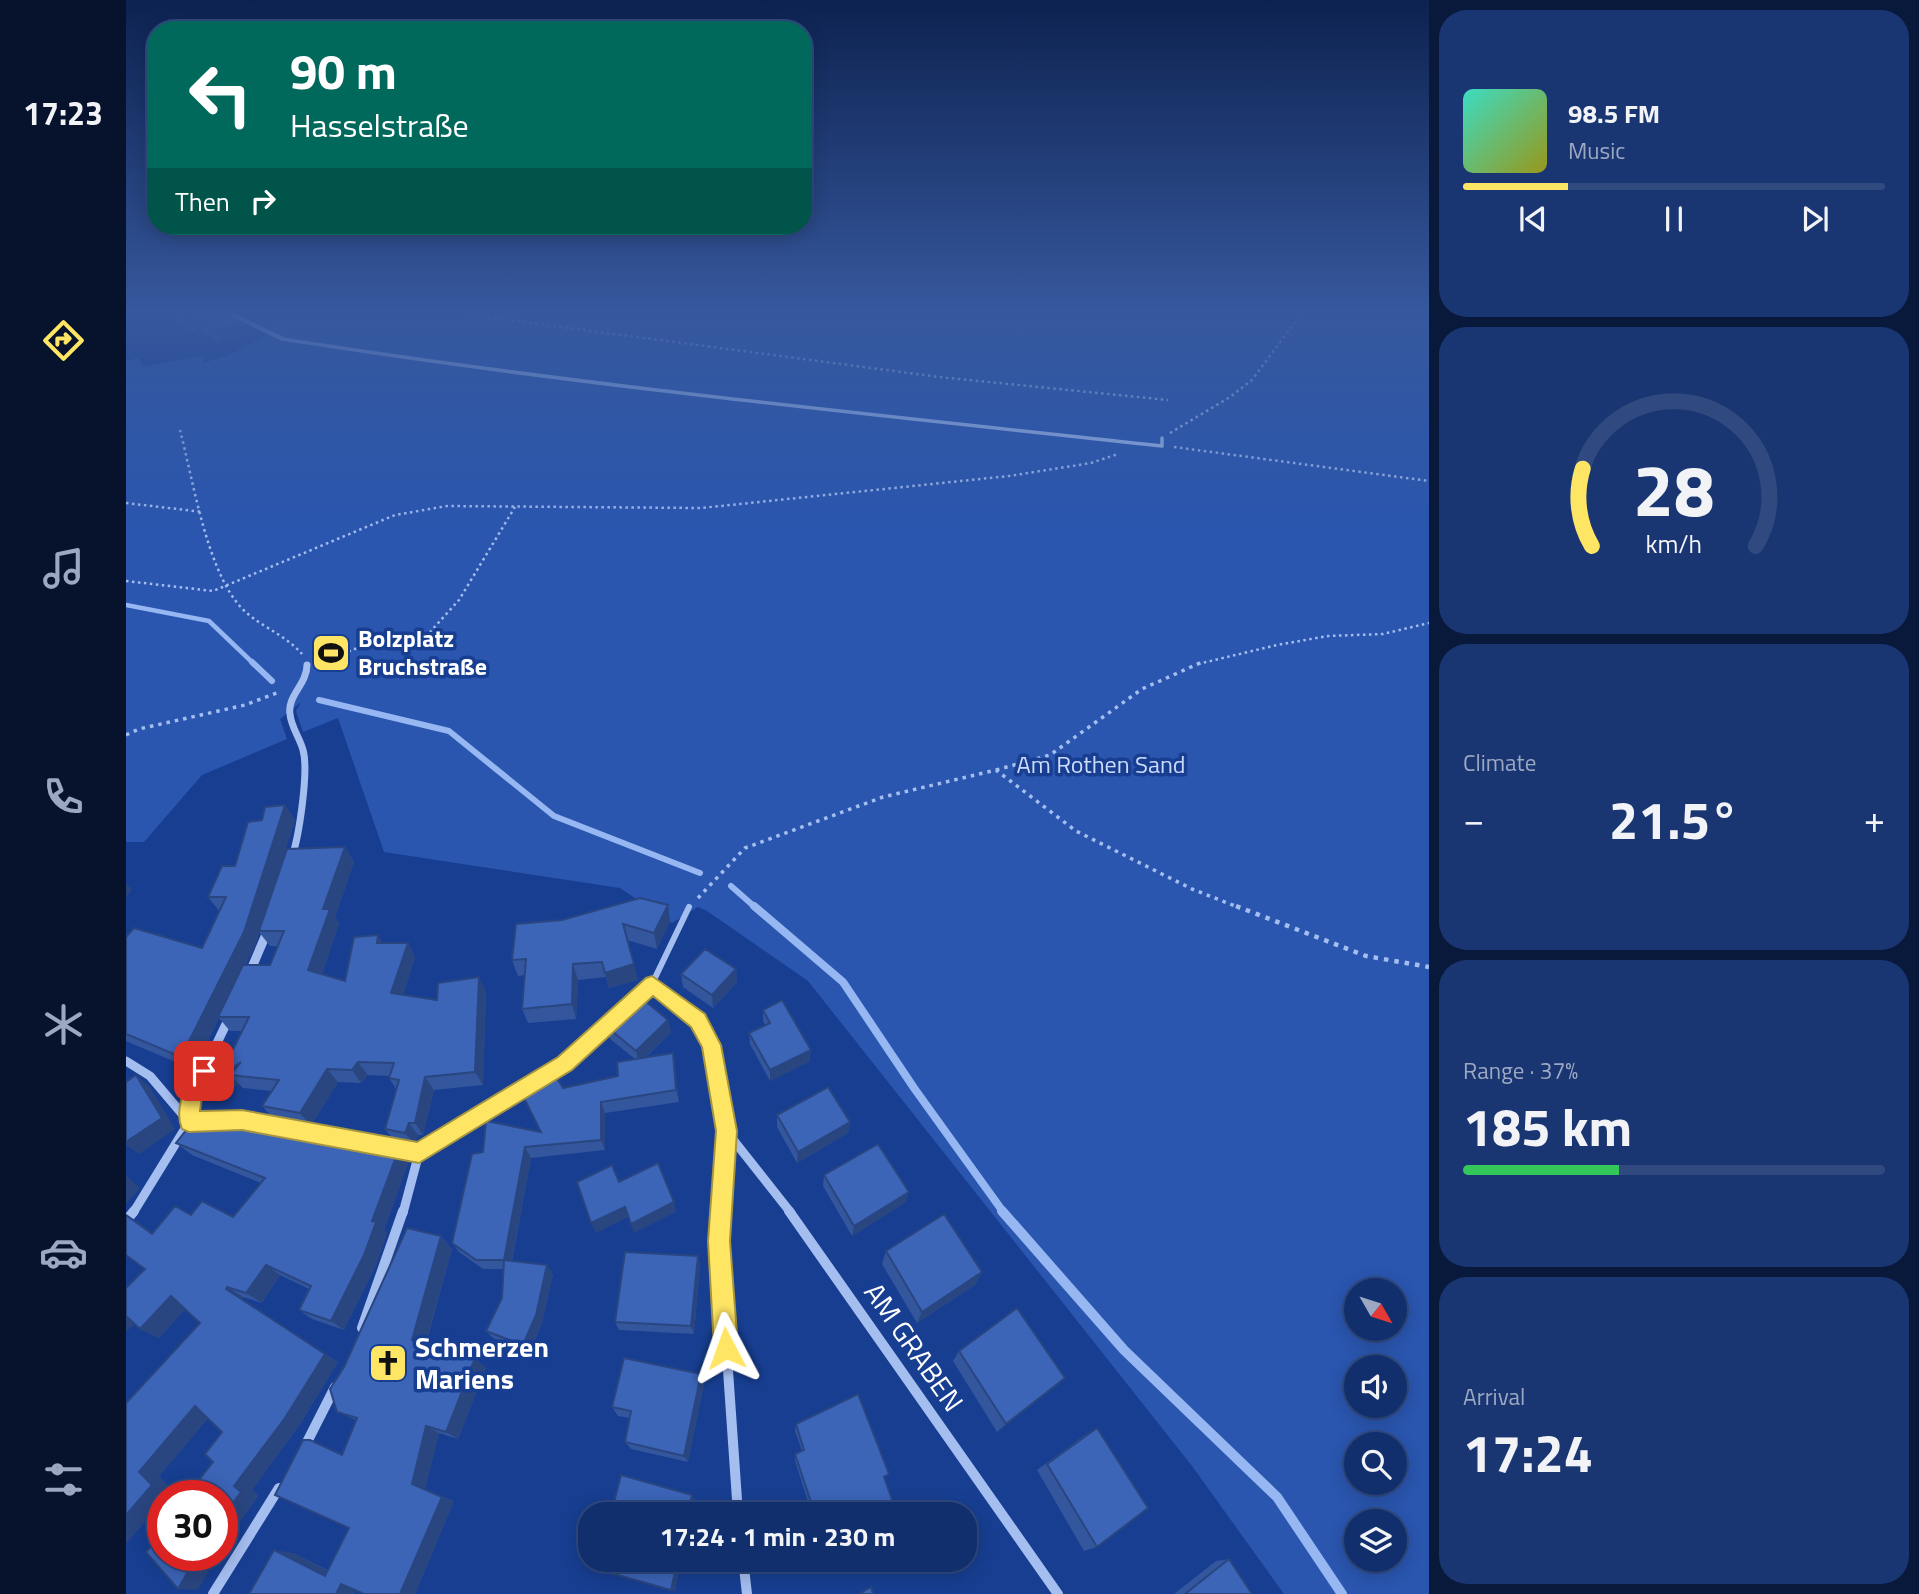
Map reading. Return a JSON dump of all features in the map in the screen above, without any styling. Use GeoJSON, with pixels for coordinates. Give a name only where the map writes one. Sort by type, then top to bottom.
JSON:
{"type":"FeatureCollection","features":[{"type":"Feature","properties":{"kind":"street"},"geometry":{"type":"LineString","coordinates":[[287,873],[300,833],[304,753],[289,713],[293,697],[304,680],[307,665]]}},
{"type":"Feature","properties":{"kind":"street"},"geometry":{"type":"LineString","coordinates":[[249,976],[269,925]]}},
{"type":"Feature","properties":{"kind":"street"},"geometry":{"type":"LineString","coordinates":[[542,1077],[565,1063],[652,984],[698,1020],[706,1033],[711,1045],[727,1131],[719,1241],[737,1502]]}},
{"type":"Feature","properties":{"kind":"street"},"geometry":{"type":"LineString","coordinates":[[126,1221],[144,1200],[189,1122],[192,1095],[232,1012]]}},
{"type":"Feature","properties":{"kind":"street"},"geometry":{"type":"LineString","coordinates":[[126,1061],[150,1076],[189,1122]]}},
{"type":"Feature","properties":{"kind":"street"},"geometry":{"type":"LineString","coordinates":[[283,1128],[419,1153],[531,1084]]}},
{"type":"Feature","properties":{"kind":"street"},"geometry":{"type":"LineString","coordinates":[[189,1122],[242,1120],[269,1125]]}},
{"type":"Feature","properties":{"kind":"street","name":"AM GRABEN"},"geometry":{"type":"LineString","coordinates":[[727,1131],[806,1232],[1058,1594]]}},
{"type":"Feature","properties":{"kind":"street"},"geometry":{"type":"LineString","coordinates":[[356,1341],[398,1230],[419,1153]]}},
{"type":"Feature","properties":{"kind":"street"},"geometry":{"type":"LineString","coordinates":[[294,1464],[316,1428],[339,1378]]}},
{"type":"Feature","properties":{"kind":"street"},"geometry":{"type":"LineString","coordinates":[[213,1594],[287,1475]]}},
{"type":"Feature","properties":{"kind":"street"},"geometry":{"type":"LineString","coordinates":[[744,1572],[747,1594]]}},
{"type":"Feature","properties":{"kind":"lane"},"geometry":{"type":"LineString","coordinates":[[643,388],[1162,446],[1162,438]]}},
{"type":"Feature","properties":{"kind":"lane"},"geometry":{"type":"LineString","coordinates":[[652,984],[689,907]]}},
{"type":"Feature","properties":{"kind":"path"},"geometry":{"type":"LineString","coordinates":[[1052,388],[1168,400]]}},
{"type":"Feature","properties":{"kind":"path"},"geometry":{"type":"LineString","coordinates":[[1162,438],[1241,388]]}},
{"type":"Feature","properties":{"kind":"path"},"geometry":{"type":"LineString","coordinates":[[180,430],[226,586],[241,607],[297,648],[307,665]]}},
{"type":"Feature","properties":{"kind":"path"},"geometry":{"type":"LineString","coordinates":[[126,581],[214,591],[395,515],[447,506],[701,508],[1009,476],[1091,463],[1112,456],[1136,443]]}},
{"type":"Feature","properties":{"kind":"path"},"geometry":{"type":"LineString","coordinates":[[1162,446],[1267,457],[1429,481]]}},
{"type":"Feature","properties":{"kind":"path"},"geometry":{"type":"LineString","coordinates":[[126,503],[203,512]]}},
{"type":"Feature","properties":{"kind":"path"},"geometry":{"type":"LineString","coordinates":[[126,735],[139,729],[246,705],[304,680],[354,649],[392,645],[430,632],[458,600],[516,506]]}},
{"type":"Feature","properties":{"kind":"path"},"geometry":{"type":"LineString","coordinates":[[689,907],[746,849],[883,797],[1050,755],[1142,689],[1207,660],[1328,636],[1383,634],[1429,623]]}},
{"type":"Feature","properties":{"kind":"path"},"geometry":{"type":"LineString","coordinates":[[996,770],[1076,831],[1192,889],[1366,956],[1429,967]]}},
{"type":"Feature","properties":{"kind":"green space","name":"Am Rothen Sand"},"geometry":{"type":"Polygon","coordinates":[[[126,388],[1429,388],[1429,1594],[1284,1594],[1192,1466],[808,981],[707,911],[698,907],[672,923],[620,888],[384,852],[338,718],[303,732],[296,711],[301,702],[280,719],[287,739],[202,775],[144,842],[126,842],[126,388]]]}},
{"type":"Feature","properties":{"kind":"building"},"geometry":{"type":"Polygon","coordinates":[[[285,805],[244,932],[181,1057],[126,1034],[126,937],[134,928],[202,948],[226,897],[208,897],[222,866],[235,866],[248,822],[262,820],[265,807],[285,805]]]}},
{"type":"Feature","properties":{"kind":"building"},"geometry":{"type":"Polygon","coordinates":[[[345,847],[323,909],[330,909],[308,970],[345,981],[354,937],[378,935],[377,943],[408,943],[391,993],[437,1000],[438,983],[479,977],[475,1072],[425,1077],[415,1123],[409,1123],[405,1133],[385,1129],[399,1080],[389,1078],[394,1063],[358,1062],[352,1070],[327,1069],[300,1113],[262,1106],[279,1080],[230,1075],[241,1062],[220,1076],[249,1017],[218,1017],[243,965],[270,965],[284,931],[259,931],[287,849],[345,847]]]}},
{"type":"Feature","properties":{"kind":"building"},"geometry":{"type":"Polygon","coordinates":[[[640,898],[668,905],[654,933],[623,924],[634,964],[605,973],[602,962],[573,964],[572,1004],[522,1009],[526,959],[512,960],[516,924],[562,920],[640,898]]]}},
{"type":"Feature","properties":{"kind":"building"},"geometry":{"type":"Polygon","coordinates":[[[705,949],[736,969],[712,995],[681,974],[705,949]]]}},
{"type":"Feature","properties":{"kind":"building"},"geometry":{"type":"Polygon","coordinates":[[[639,996],[668,1020],[636,1051],[607,1027],[639,996]]]}},
{"type":"Feature","properties":{"kind":"building"},"geometry":{"type":"Polygon","coordinates":[[[782,1000],[811,1050],[770,1070],[749,1033],[770,1023],[763,1010],[782,1000]]]}},
{"type":"Feature","properties":{"kind":"building"},"geometry":{"type":"Polygon","coordinates":[[[673,1053],[676,1090],[601,1102],[601,1140],[525,1147],[504,1260],[476,1260],[452,1243],[472,1154],[483,1152],[486,1121],[541,1132],[519,1088],[551,1068],[563,1088],[618,1076],[617,1062],[673,1053]]]}},
{"type":"Feature","properties":{"kind":"building"},"geometry":{"type":"Polygon","coordinates":[[[136,1075],[162,1118],[126,1142],[126,1082],[136,1075]]]}},
{"type":"Feature","properties":{"kind":"building"},"geometry":{"type":"Polygon","coordinates":[[[828,1087],[850,1122],[798,1152],[777,1115],[828,1087]]]}},
{"type":"Feature","properties":{"kind":"building"},"geometry":{"type":"Polygon","coordinates":[[[213,1119],[249,1126],[253,1119],[291,1126],[288,1130],[361,1146],[379,1148],[381,1142],[400,1146],[372,1221],[376,1222],[364,1255],[331,1321],[299,1310],[311,1286],[266,1265],[246,1293],[227,1287],[226,1289],[325,1354],[285,1418],[238,1481],[199,1480],[213,1462],[205,1454],[222,1432],[195,1406],[139,1472],[147,1480],[147,1491],[126,1515],[126,1403],[200,1323],[171,1296],[140,1329],[126,1316],[126,1288],[145,1269],[126,1255],[126,1215],[152,1234],[175,1206],[191,1215],[202,1201],[233,1217],[265,1178],[176,1143],[191,1124],[213,1119]]]}},
{"type":"Feature","properties":{"kind":"building"},"geometry":{"type":"Polygon","coordinates":[[[878,1144],[909,1192],[854,1226],[824,1175],[878,1144]]]}},
{"type":"Feature","properties":{"kind":"building"},"geometry":{"type":"Polygon","coordinates":[[[658,1163],[674,1202],[631,1224],[625,1207],[591,1223],[577,1182],[612,1165],[619,1182],[658,1163]]]}},
{"type":"Feature","properties":{"kind":"building"},"geometry":{"type":"Polygon","coordinates":[[[944,1214],[982,1272],[922,1312],[886,1251],[944,1214]]]}},
{"type":"Feature","properties":{"kind":"building"},"geometry":{"type":"Polygon","coordinates":[[[407,1228],[441,1236],[412,1340],[475,1358],[446,1432],[426,1426],[412,1484],[442,1497],[400,1594],[364,1594],[341,1584],[336,1594],[249,1594],[274,1550],[325,1576],[349,1528],[275,1495],[303,1440],[310,1440],[342,1455],[357,1418],[337,1412],[330,1389],[344,1367],[407,1228]]]}},
{"type":"Feature","properties":{"kind":"building"},"geometry":{"type":"Polygon","coordinates":[[[625,1252],[698,1256],[691,1326],[615,1322],[625,1252]]]}},
{"type":"Feature","properties":{"kind":"building"},"geometry":{"type":"Polygon","coordinates":[[[504,1260],[547,1265],[536,1315],[523,1345],[486,1331],[502,1298],[504,1260]]]}},
{"type":"Feature","properties":{"kind":"building"},"geometry":{"type":"Polygon","coordinates":[[[1017,1308],[1065,1378],[1006,1424],[959,1351],[1017,1308]]]}},
{"type":"Feature","properties":{"kind":"building"},"geometry":{"type":"Polygon","coordinates":[[[624,1358],[701,1374],[684,1456],[625,1442],[631,1411],[612,1407],[624,1358]]]}},
{"type":"Feature","properties":{"kind":"building"},"geometry":{"type":"Polygon","coordinates":[[[858,1394],[889,1474],[884,1477],[893,1502],[811,1502],[795,1454],[804,1450],[796,1424],[858,1394]]]}},
{"type":"Feature","properties":{"kind":"building"},"geometry":{"type":"Polygon","coordinates":[[[1097,1428],[1148,1508],[1097,1547],[1047,1464],[1097,1428]]]}},
{"type":"Feature","properties":{"kind":"building"},"geometry":{"type":"Polygon","coordinates":[[[621,1475],[692,1495],[691,1502],[614,1502],[621,1475]]]}},
{"type":"Feature","properties":{"kind":"building"},"geometry":{"type":"Polygon","coordinates":[[[1229,1559],[1252,1594],[1185,1594],[1229,1559]]]}},
{"type":"Feature","properties":{"kind":"building"},"geometry":{"type":"Polygon","coordinates":[[[162,1571],[188,1571],[178,1589],[162,1571]]]}},
{"type":"Feature","properties":{"kind":"building"},"geometry":{"type":"Polygon","coordinates":[[[607,1572],[675,1572],[671,1590],[607,1572]]]}},
{"type":"Feature","properties":{"kind":"building"},"geometry":{"type":"Polygon","coordinates":[[[871,1587],[873,1594],[859,1594],[871,1587]]]}},
{"type":"Feature","properties":{"kind":"waterway"},"geometry":{"type":"LineString","coordinates":[[126,605],[209,621],[254,664]]}},
{"type":"Feature","properties":{"kind":"waterway"},"geometry":{"type":"LineString","coordinates":[[252,662],[272,681]]}},
{"type":"Feature","properties":{"kind":"waterway"},"geometry":{"type":"LineString","coordinates":[[319,700],[449,731],[554,816],[700,873]]}},
{"type":"Feature","properties":{"kind":"waterway"},"geometry":{"type":"LineString","coordinates":[[731,886],[756,908]]}},
{"type":"Feature","properties":{"kind":"waterway"},"geometry":{"type":"LineString","coordinates":[[754,906],[843,982],[914,1088],[1004,1213]]}},
{"type":"Feature","properties":{"kind":"waterway"},"geometry":{"type":"LineString","coordinates":[[1002,1211],[1124,1350],[1277,1497],[1342,1594]]}},
{"type":"Feature","properties":{"kind":"place","name":"Bolzplatz Bruchstraße"},"geometry":{"type":"Point","coordinates":[331,653]}},
{"type":"Feature","properties":{"kind":"place","name":"Schmerzen Mariens"},"geometry":{"type":"Point","coordinates":[388,1363]}},
{"type":"Feature","properties":{"kind":"route"},"geometry":{"type":"LineString","coordinates":[[204,1071],[192,1095],[189,1122],[242,1120],[419,1153],[565,1063],[652,984],[698,1020],[711,1045],[727,1131],[719,1241],[726,1348]]}}]}
